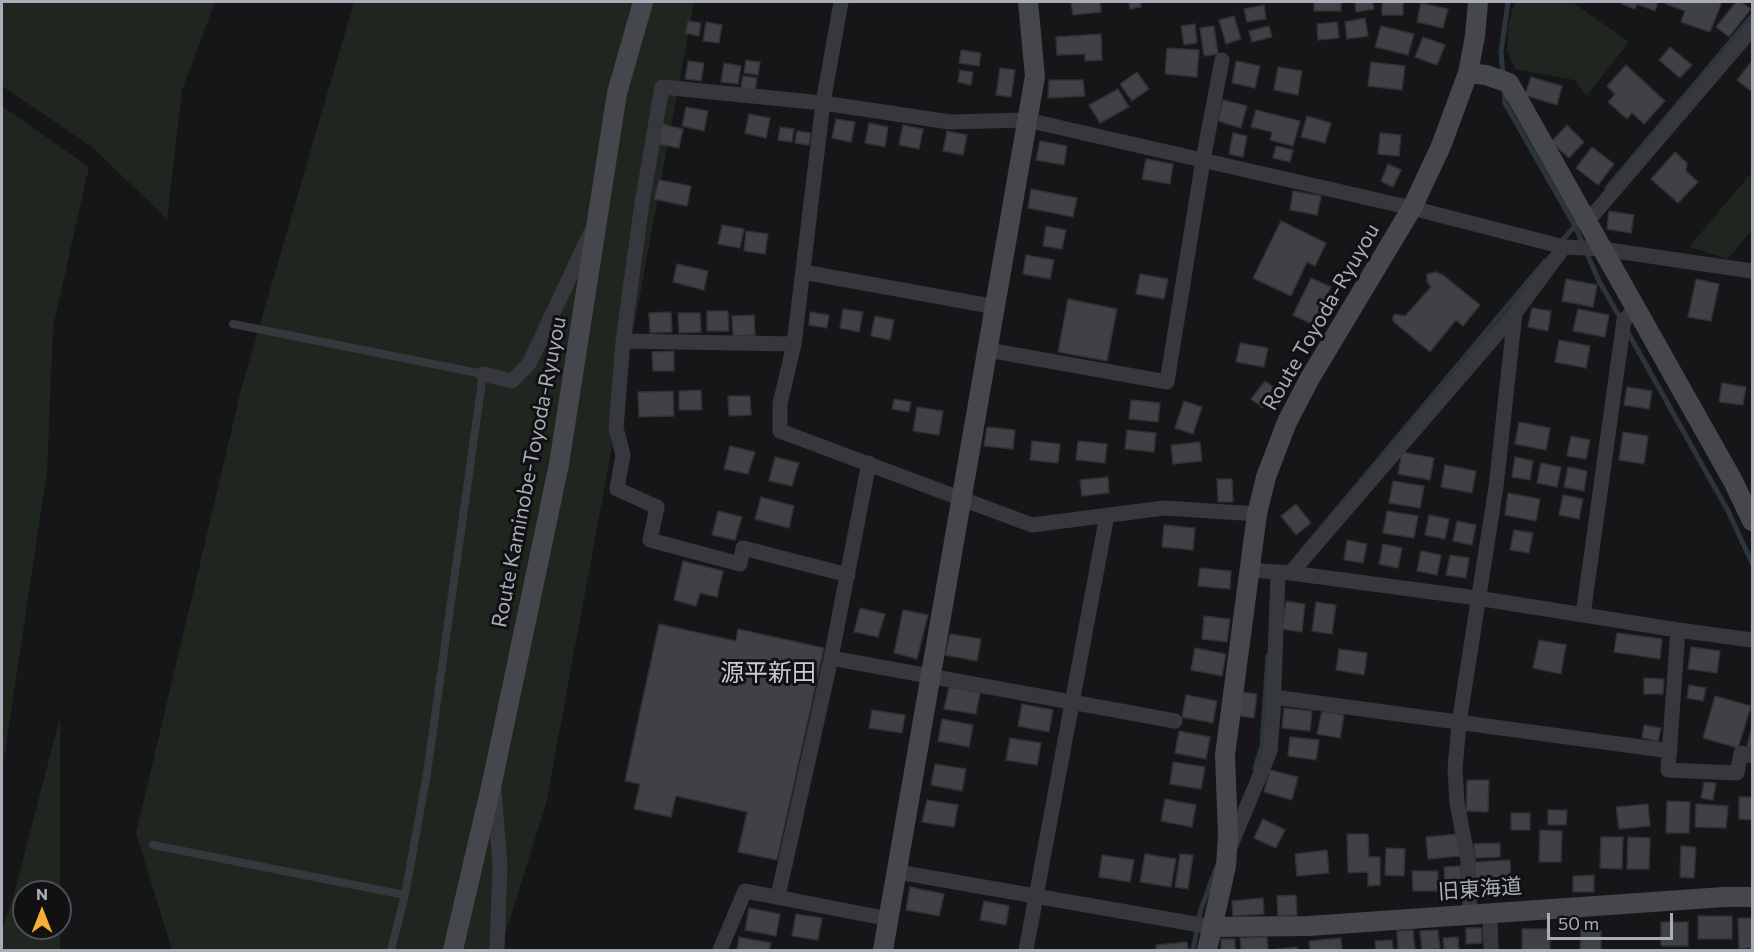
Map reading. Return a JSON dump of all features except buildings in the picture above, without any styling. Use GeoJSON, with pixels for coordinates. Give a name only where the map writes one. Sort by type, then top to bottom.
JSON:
{"type":"FeatureCollection","features":[{"type":"Feature","properties":{"kind":"street","name":"Route Kaminobe-Toyoda-Ryuyou"},"geometry":{"type":"LineString","coordinates":[[453,951],[493,778],[559,464],[617,93],[643,2]]}},
{"type":"Feature","properties":{"kind":"street"},"geometry":{"type":"LineString","coordinates":[[841,2],[823,103],[794,344],[780,404],[780,431],[1032,525],[1164,508],[1257,514]]}},
{"type":"Feature","properties":{"kind":"street"},"geometry":{"type":"LineString","coordinates":[[883,951],[1035,76],[1028,2]]}},
{"type":"Feature","properties":{"kind":"street","name":"Route Toyoda-Ryuyou"},"geometry":{"type":"LineString","coordinates":[[1207,951],[1227,853],[1225,754],[1257,514],[1266,477],[1292,413],[1310,378],[1413,208],[1441,146],[1468,73],[1478,2]]}},
{"type":"Feature","properties":{"kind":"street"},"geometry":{"type":"LineString","coordinates":[[1587,222],[1752,29]]}},
{"type":"Feature","properties":{"kind":"street"},"geometry":{"type":"LineString","coordinates":[[988,350],[1167,382],[1203,160],[1222,60]]}},
{"type":"Feature","properties":{"kind":"street"},"geometry":{"type":"LineString","coordinates":[[1468,73],[1485,75],[1509,83],[1733,481],[1752,520]]}},
{"type":"Feature","properties":{"kind":"street"},"geometry":{"type":"LineString","coordinates":[[848,575],[743,548],[740,564],[650,540],[657,507],[616,489],[622,455],[616,428],[623,342],[642,203],[662,87],[823,103],[950,122],[1027,120],[1413,208],[1564,247],[1602,249],[1752,271]]}},
{"type":"Feature","properties":{"kind":"street"},"geometry":{"type":"LineString","coordinates":[[483,374],[512,381],[529,364],[599,214]]}},
{"type":"Feature","properties":{"kind":"street"},"geometry":{"type":"LineString","coordinates":[[1227,853],[1270,751],[1284,573],[1515,313],[1564,247]]}},
{"type":"Feature","properties":{"kind":"street"},"geometry":{"type":"LineString","coordinates":[[803,272],[996,307]]}},
{"type":"Feature","properties":{"kind":"street"},"geometry":{"type":"LineString","coordinates":[[1583,615],[1624,320],[1636,309]]}},
{"type":"Feature","properties":{"kind":"street"},"geometry":{"type":"LineString","coordinates":[[1491,951],[1468,860],[1457,803],[1456,780],[1459,723],[1496,487],[1515,313]]}},
{"type":"Feature","properties":{"kind":"street"},"geometry":{"type":"LineString","coordinates":[[623,342],[794,344]]}},
{"type":"Feature","properties":{"kind":"street"},"geometry":{"type":"LineString","coordinates":[[778,896],[831,658],[869,463]]}},
{"type":"Feature","properties":{"kind":"street"},"geometry":{"type":"LineString","coordinates":[[1026,951],[1107,515]]}},
{"type":"Feature","properties":{"kind":"street"},"geometry":{"type":"LineString","coordinates":[[1250,570],[1478,598],[1752,640]]}},
{"type":"Feature","properties":{"kind":"street"},"geometry":{"type":"LineString","coordinates":[[1678,630],[1668,770],[1737,773],[1741,753],[1752,756]]}},
{"type":"Feature","properties":{"kind":"street"},"geometry":{"type":"LineString","coordinates":[[831,658],[1175,722]]}},
{"type":"Feature","properties":{"kind":"street"},"geometry":{"type":"LineString","coordinates":[[1274,697],[1670,751]]}},
{"type":"Feature","properties":{"kind":"street"},"geometry":{"type":"LineString","coordinates":[[493,778],[500,865],[497,951]]}},
{"type":"Feature","properties":{"kind":"street"},"geometry":{"type":"LineString","coordinates":[[898,872],[1212,927]]}},
{"type":"Feature","properties":{"kind":"street"},"geometry":{"type":"LineString","coordinates":[[720,951],[745,891],[889,919]]}},
{"type":"Feature","properties":{"kind":"street","name":"旧東海道"},"geometry":{"type":"LineString","coordinates":[[1212,927],[1309,926],[1724,897],[1752,897]]}},
{"type":"Feature","properties":{"kind":"lane"},"geometry":{"type":"LineString","coordinates":[[234,324],[483,374],[427,773],[405,895],[391,951]]}},
{"type":"Feature","properties":{"kind":"lane"},"geometry":{"type":"LineString","coordinates":[[153,845],[405,895]]}},
{"type":"Feature","properties":{"kind":"shaded area"},"geometry":{"type":"Polygon","coordinates":[[[2,2],[215,2],[182,90],[167,219],[92,147],[2,86],[2,2]]]}},
{"type":"Feature","properties":{"kind":"shaded area"},"geometry":{"type":"Polygon","coordinates":[[[354,2],[694,2],[546,804],[500,950],[172,950],[136,833],[242,386],[354,2]]]}},
{"type":"Feature","properties":{"kind":"shaded area"},"geometry":{"type":"Polygon","coordinates":[[[1515,2],[1572,2],[1629,42],[1587,96],[1574,80],[1515,69],[1507,51],[1508,25],[1515,2]]]}},
{"type":"Feature","properties":{"kind":"shaded area"},"geometry":{"type":"Polygon","coordinates":[[[2,106],[89,167],[53,327],[47,471],[2,772],[2,106]]]}},
{"type":"Feature","properties":{"kind":"shaded area"},"geometry":{"type":"Polygon","coordinates":[[[1752,172],[1752,230],[1728,259],[1689,247],[1752,172]]]}},
{"type":"Feature","properties":{"kind":"shaded area"},"geometry":{"type":"Polygon","coordinates":[[[60,717],[60,880],[18,880],[60,717]]]}},
{"type":"Feature","properties":{"kind":"shaded area"},"geometry":{"type":"Polygon","coordinates":[[[12,900],[12,940],[60,940],[60,950],[2,950],[2,930],[12,900]]]}},
{"type":"Feature","properties":{"kind":"waterway"},"geometry":{"type":"LineString","coordinates":[[1503,75],[1501,52],[1508,2]]}},
{"type":"Feature","properties":{"kind":"waterway"},"geometry":{"type":"LineString","coordinates":[[1607,188],[1752,16]]}},
{"type":"Feature","properties":{"kind":"waterway"},"geometry":{"type":"LineString","coordinates":[[1504,87],[1505,103],[1575,226],[1599,281],[1622,321]]}},
{"type":"Feature","properties":{"kind":"waterway"},"geometry":{"type":"LineString","coordinates":[[1560,243],[1582,218]]}},
{"type":"Feature","properties":{"kind":"waterway"},"geometry":{"type":"LineString","coordinates":[[1287,569],[1545,261]]}},
{"type":"Feature","properties":{"kind":"waterway"},"geometry":{"type":"LineString","coordinates":[[1626,329],[1728,511],[1752,563]]}},
{"type":"Feature","properties":{"kind":"waterway"},"geometry":{"type":"LineString","coordinates":[[1255,768],[1262,746],[1268,656]]}},
{"type":"Feature","properties":{"kind":"waterway"},"geometry":{"type":"LineString","coordinates":[[1193,950],[1201,909],[1217,866]]}},
{"type":"Feature","properties":{"kind":"district","name":"源平新田"},"geometry":{"type":"Point","coordinates":[768,673]}}]}
